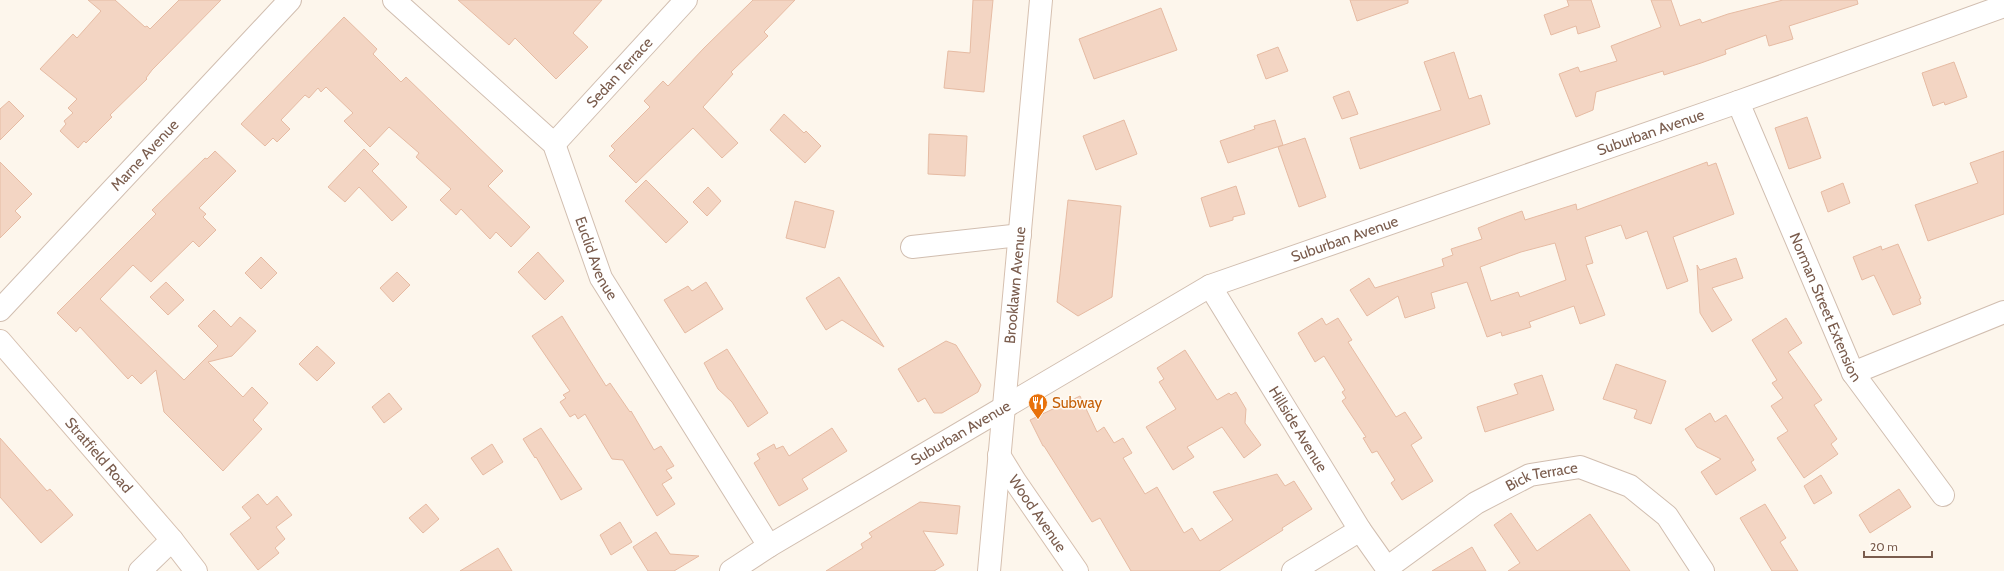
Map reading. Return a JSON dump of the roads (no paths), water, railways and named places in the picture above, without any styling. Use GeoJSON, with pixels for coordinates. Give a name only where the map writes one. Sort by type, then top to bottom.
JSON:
{"type":"FeatureCollection","features":[{"type":"Feature","properties":{"kind":"street","name":"Marne Avenue"},"geometry":{"type":"LineString","coordinates":[[0,310],[290,0]]}},
{"type":"Feature","properties":{"kind":"street","name":"Euclid Avenue"},"geometry":{"type":"LineString","coordinates":[[394,0],[554,144],[601,278],[769,546]]}},
{"type":"Feature","properties":{"kind":"street","name":"Sedan Terrace"},"geometry":{"type":"LineString","coordinates":[[554,144],[686,0]]}},
{"type":"Feature","properties":{"kind":"street","name":"Brooklawn Avenue"},"geometry":{"type":"LineString","coordinates":[[989,571],[1042,0]]}},
{"type":"Feature","properties":{"kind":"street","name":"Suburban Avenue"},"geometry":{"type":"LineString","coordinates":[[731,571],[769,546],[1210,286],[1738,102],[2004,6]]}},
{"type":"Feature","properties":{"kind":"street","name":"Norman Street Extension"},"geometry":{"type":"LineString","coordinates":[[1738,102],[1853,374],[1944,495]]}},
{"type":"Feature","properties":{"kind":"street"},"geometry":{"type":"LineString","coordinates":[[912,247],[1020,235]]}},
{"type":"Feature","properties":{"kind":"street","name":"Hillside Avenue"},"geometry":{"type":"LineString","coordinates":[[1210,286],[1360,530],[1388,569]]}},
{"type":"Feature","properties":{"kind":"street"},"geometry":{"type":"LineString","coordinates":[[1853,374],[2004,312]]}},
{"type":"Feature","properties":{"kind":"street","name":"Stratfield Road"},"geometry":{"type":"LineString","coordinates":[[0,342],[172,540],[196,571]]}},
{"type":"Feature","properties":{"kind":"street","name":"Wood Avenue"},"geometry":{"type":"LineString","coordinates":[[999,455],[1015,481],[1077,571]]}},
{"type":"Feature","properties":{"kind":"street","name":"Bick Terrace"},"geometry":{"type":"LineString","coordinates":[[1388,569],[1476,502],[1530,475],[1580,467],[1630,486],[1667,516],[1703,571]]}},
{"type":"Feature","properties":{"kind":"street"},"geometry":{"type":"LineString","coordinates":[[1292,571],[1360,530]]}},
{"type":"Feature","properties":{"kind":"street"},"geometry":{"type":"LineString","coordinates":[[140,571],[172,540]]}},
{"type":"Feature","properties":{"kind":"place","name":"Subway"},"geometry":{"type":"Point","coordinates":[1038,420]}}]}
